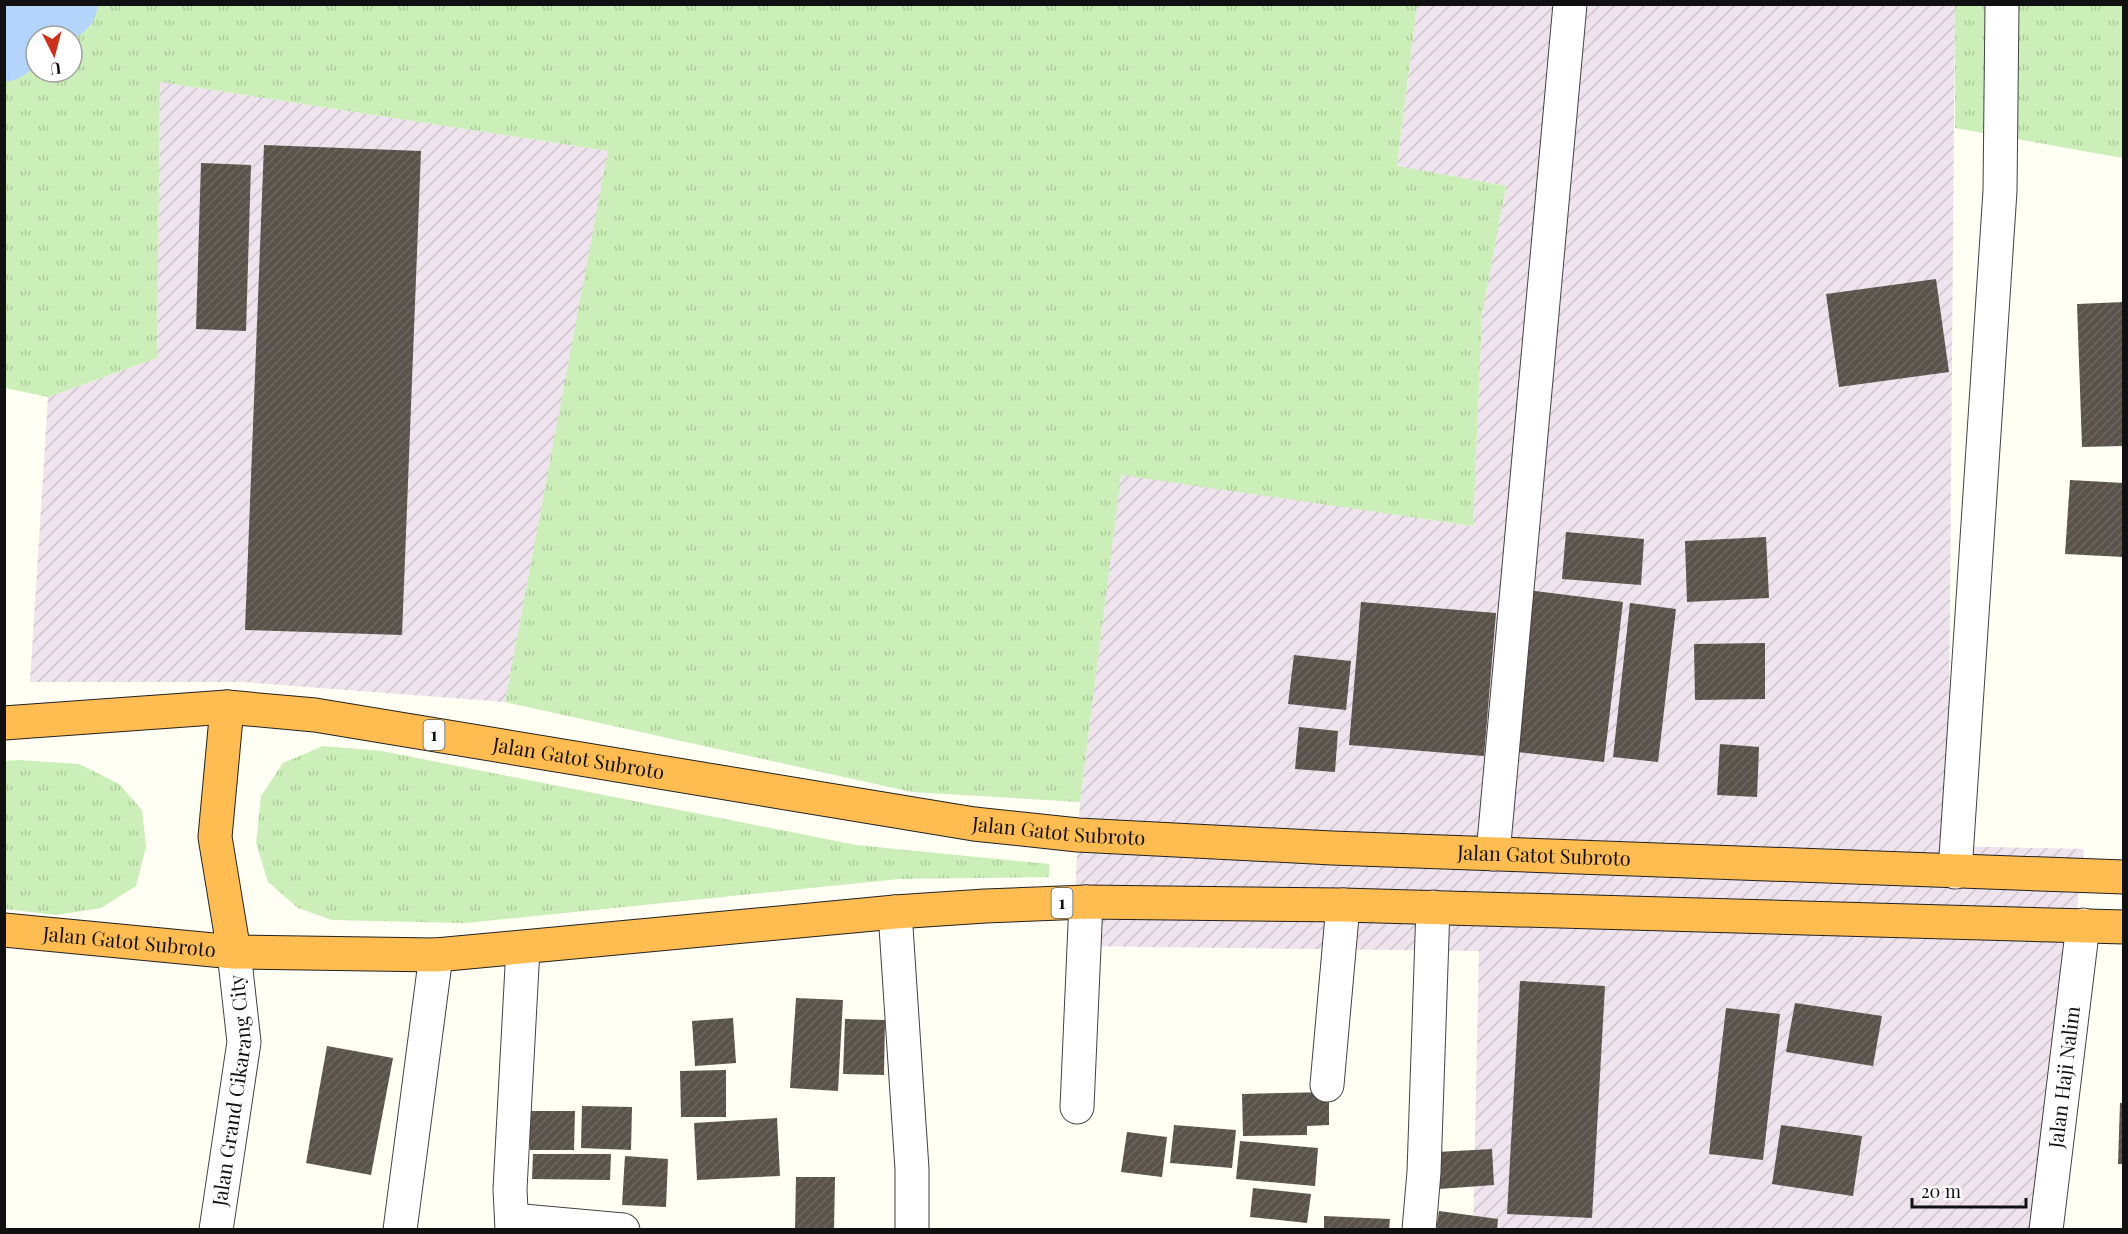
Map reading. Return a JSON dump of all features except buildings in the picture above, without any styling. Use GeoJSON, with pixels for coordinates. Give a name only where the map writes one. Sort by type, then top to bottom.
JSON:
{"type":"FeatureCollection","features":[{"type":"Feature","properties":{"kind":"highway","name":"Jalan Gatot Subroto"},"geometry":{"type":"LineString","coordinates":[[4,723],[227,707],[315,715],[974,824],[1078,835],[1332,848],[2124,877]]}},
{"type":"Feature","properties":{"kind":"highway"},"geometry":{"type":"LineString","coordinates":[[227,707],[215,837],[234,952]]}},
{"type":"Feature","properties":{"kind":"highway","name":"Jalan Gatot Subroto"},"geometry":{"type":"LineString","coordinates":[[4,930],[234,952],[436,955],[895,912],[1086,902],[1343,904],[2124,927]]}},
{"type":"Feature","properties":{"kind":"street"},"geometry":{"type":"LineString","coordinates":[[1492,854],[1570,4]]}},
{"type":"Feature","properties":{"kind":"street"},"geometry":{"type":"LineString","coordinates":[[1954,872],[2000,191],[2002,4]]}},
{"type":"Feature","properties":{"kind":"street"},"geometry":{"type":"LineString","coordinates":[[1077,1107],[1086,902]]}},
{"type":"Feature","properties":{"kind":"street"},"geometry":{"type":"LineString","coordinates":[[1327,1086],[1343,904]]}},
{"type":"Feature","properties":{"kind":"street"},"geometry":{"type":"LineString","coordinates":[[1419,1230],[1424,1172],[1433,907]]}},
{"type":"Feature","properties":{"kind":"street"},"geometry":{"type":"LineString","coordinates":[[895,912],[912,1169],[912,1230]]}},
{"type":"Feature","properties":{"kind":"street","name":"Jalan Haji Nalim"},"geometry":{"type":"LineString","coordinates":[[2046,1230],[2083,925]]}},
{"type":"Feature","properties":{"kind":"street"},"geometry":{"type":"LineString","coordinates":[[523,948],[510,1189],[512,1225],[623,1230]]}},
{"type":"Feature","properties":{"kind":"street","name":"Jalan Grand Cikarang City"},"geometry":{"type":"LineString","coordinates":[[216,1230],[244,1042],[234,952]]}},
{"type":"Feature","properties":{"kind":"street"},"geometry":{"type":"LineString","coordinates":[[400,1230],[436,955]]}},
{"type":"Feature","properties":{"kind":"shaded area"},"geometry":{"type":"Polygon","coordinates":[[[1417,5],[1955,5],[1948,846],[2084,849],[2040,1229],[1473,1229],[1479,951],[1072,946],[1080,802],[1121,474],[1473,526],[1482,314],[1506,186],[1397,167],[1417,5]]]}},
{"type":"Feature","properties":{"kind":"shaded area"},"geometry":{"type":"Polygon","coordinates":[[[160,82],[609,151],[505,702],[242,682],[30,682],[48,397],[157,358],[160,82]]]}},
{"type":"Feature","properties":{"kind":"green space"},"geometry":{"type":"Polygon","coordinates":[[[4,5],[1417,5],[1397,166],[1506,186],[1482,314],[1473,526],[1121,475],[1080,802],[912,792],[505,702],[608,151],[160,82],[157,358],[48,397],[5,388],[4,5]]]}},
{"type":"Feature","properties":{"kind":"green space"},"geometry":{"type":"Polygon","coordinates":[[[1955,5],[2123,5],[2123,158],[1955,128],[1955,5]]]}},
{"type":"Feature","properties":{"kind":"green space"},"geometry":{"type":"Polygon","coordinates":[[[323,746],[382,751],[856,845],[1049,864],[1049,877],[899,879],[466,923],[332,920],[298,908],[268,882],[256,843],[261,796],[283,763],[323,746]]]}},
{"type":"Feature","properties":{"kind":"green space"},"geometry":{"type":"Polygon","coordinates":[[[5,761],[79,764],[119,784],[142,810],[146,847],[136,886],[101,908],[56,915],[5,909],[5,761]]]}},
{"type":"Feature","properties":{"kind":"waterway"},"geometry":{"type":"LineString","coordinates":[[4,47],[63,4]]}}]}
